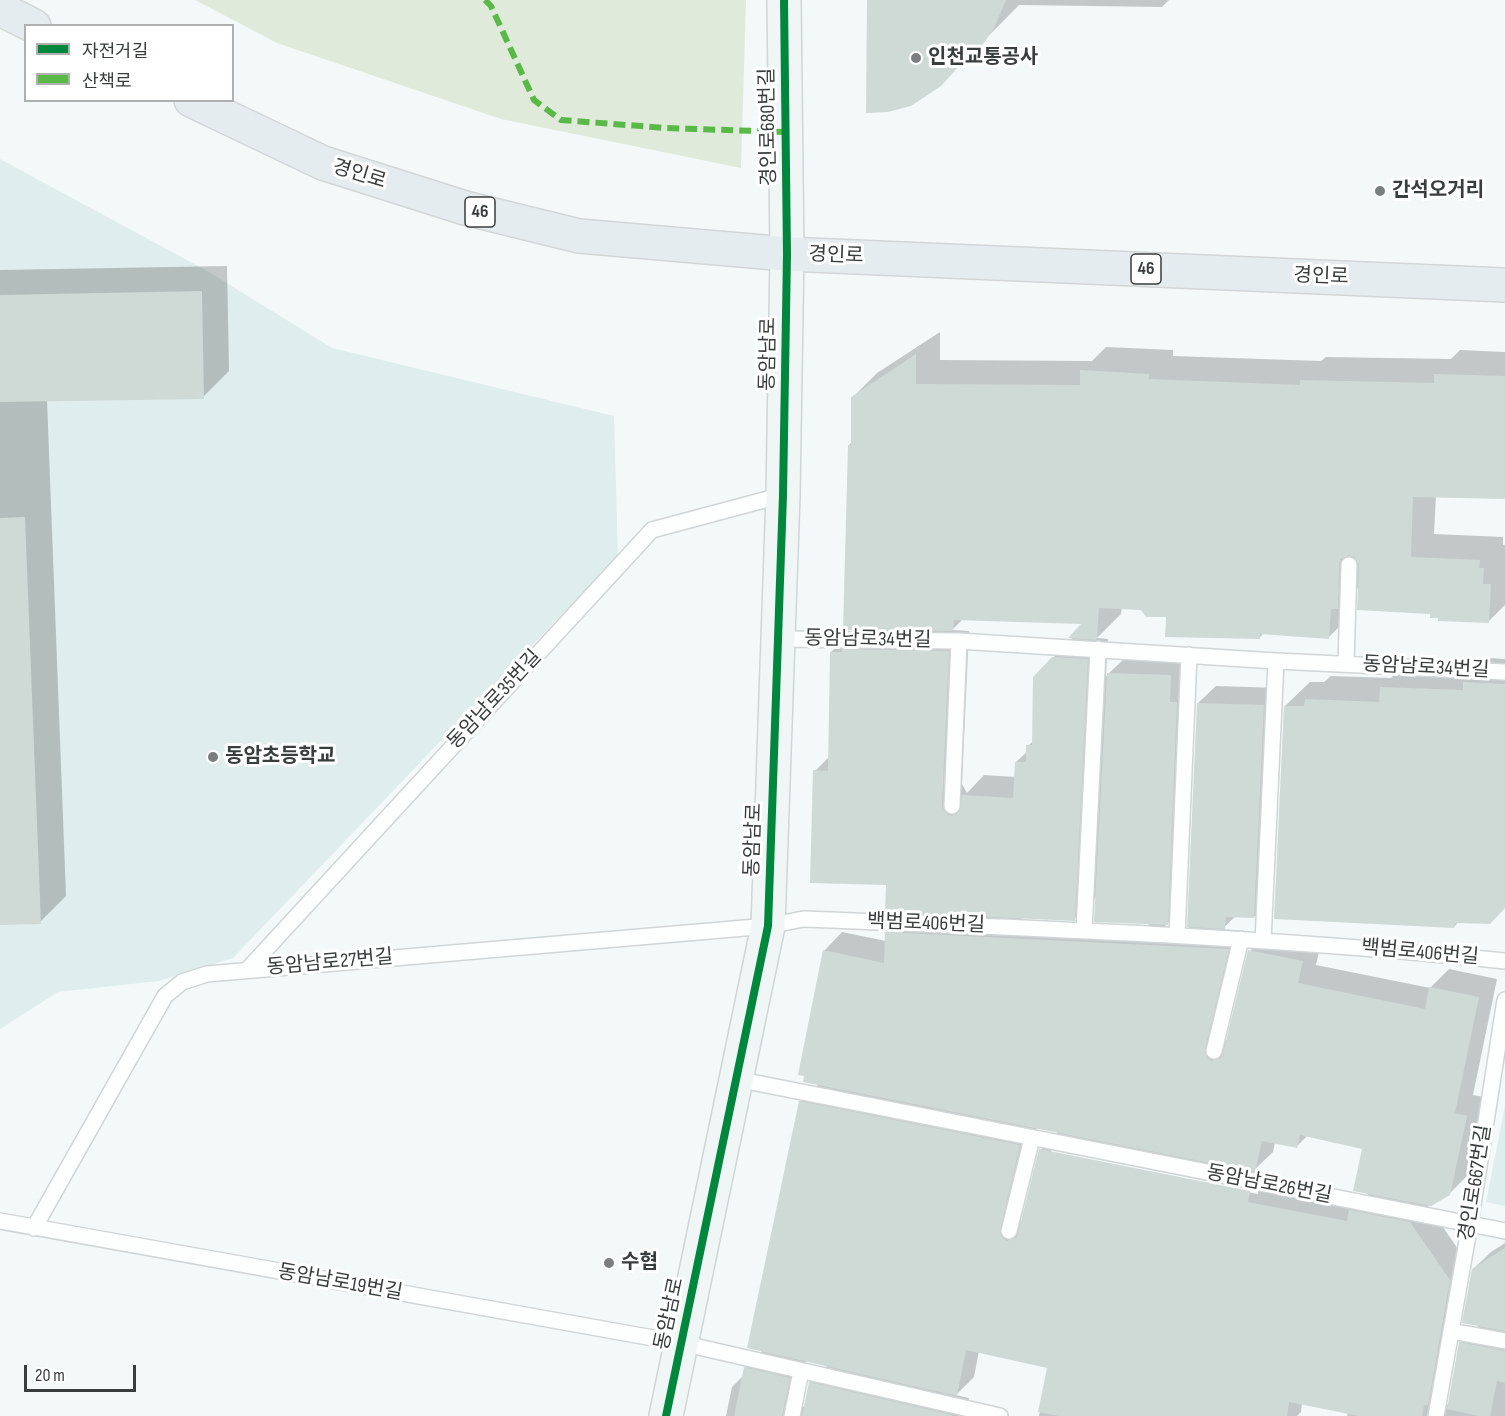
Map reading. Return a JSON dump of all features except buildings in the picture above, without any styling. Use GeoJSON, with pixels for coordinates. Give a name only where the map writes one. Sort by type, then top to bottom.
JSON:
{"type":"FeatureCollection","features":[{"type":"Feature","properties":{"kind":"main road"},"geometry":{"type":"LineString","coordinates":[[0,9],[30,24]]}},
{"type":"Feature","properties":{"kind":"main road","name":"경인로"},"geometry":{"type":"LineString","coordinates":[[195,102],[323,163],[465,208],[579,236],[787,254],[1505,285]]}},
{"type":"Feature","properties":{"kind":"street","name":"경인로680번길"},"geometry":{"type":"LineString","coordinates":[[784,0],[787,254]]}},
{"type":"Feature","properties":{"kind":"street","name":"동암남로"},"geometry":{"type":"LineString","coordinates":[[666,1416],[768,926],[783,495],[787,254]]}},
{"type":"Feature","properties":{"kind":"lane","name":"동암남로35번길"},"geometry":{"type":"LineString","coordinates":[[247,970],[652,530],[783,495]]}},
{"type":"Feature","properties":{"kind":"lane","name":"동암남로34번길"},"geometry":{"type":"LineString","coordinates":[[1346,664],[1349,565]]}},
{"type":"Feature","properties":{"kind":"lane","name":"동암남로34번길"},"geometry":{"type":"LineString","coordinates":[[777,639],[959,641],[1276,661],[1505,672]]}},
{"type":"Feature","properties":{"kind":"lane","name":"동암남로34번길"},"geometry":{"type":"LineString","coordinates":[[952,806],[959,641]]}},
{"type":"Feature","properties":{"kind":"lane"},"geometry":{"type":"LineString","coordinates":[[1084,930],[1098,649]]}},
{"type":"Feature","properties":{"kind":"lane"},"geometry":{"type":"LineString","coordinates":[[1177,935],[1189,655]]}},
{"type":"Feature","properties":{"kind":"lane"},"geometry":{"type":"LineString","coordinates":[[1263,940],[1276,661]]}},
{"type":"Feature","properties":{"kind":"lane","name":"백범로406번길"},"geometry":{"type":"LineString","coordinates":[[768,926],[802,919],[1084,930],[1390,949],[1505,961]]}},
{"type":"Feature","properties":{"kind":"lane","name":"동암남로27번길"},"geometry":{"type":"LineString","coordinates":[[34,1228],[165,996],[182,982],[207,974],[247,970],[768,926]]}},
{"type":"Feature","properties":{"kind":"lane"},"geometry":{"type":"LineString","coordinates":[[1214,1051],[1241,939]]}},
{"type":"Feature","properties":{"kind":"lane","name":"경인로667번길"},"geometry":{"type":"LineString","coordinates":[[1436,1416],[1470,1224],[1505,1000]]}},
{"type":"Feature","properties":{"kind":"lane","name":"동암남로26번길"},"geometry":{"type":"LineString","coordinates":[[736,1079],[1505,1231]]}},
{"type":"Feature","properties":{"kind":"lane"},"geometry":{"type":"LineString","coordinates":[[1009,1231],[1032,1138]]}},
{"type":"Feature","properties":{"kind":"lane","name":"동암남로19번길"},"geometry":{"type":"LineString","coordinates":[[0,1221],[681,1343],[996,1416]]}},
{"type":"Feature","properties":{"kind":"lane"},"geometry":{"type":"LineString","coordinates":[[1450,1331],[1505,1341]]}},
{"type":"Feature","properties":{"kind":"lane"},"geometry":{"type":"LineString","coordinates":[[792,1416],[801,1371]]}},
{"type":"Feature","properties":{"kind":"shaded area","name":"동암초등학교"},"geometry":{"type":"Polygon","coordinates":[[[0,159],[209,272],[332,348],[614,416],[618,556],[233,958],[159,981],[58,992],[0,1029],[0,159]]]}},
{"type":"Feature","properties":{"kind":"shaded area"},"geometry":{"type":"Polygon","coordinates":[[[1505,1106],[1505,1206],[1486,1202],[1505,1106]]]}},
{"type":"Feature","properties":{"kind":"green space"},"geometry":{"type":"Polygon","coordinates":[[[195,0],[746,0],[741,168],[501,119],[277,43],[195,0]]]}},
{"type":"Feature","properties":{"kind":"marked path"},"geometry":{"type":"LineString","coordinates":[[485,0],[491,6],[534,100],[561,120],[666,128],[786,132]]}},
{"type":"Feature","properties":{"kind":"cycle path"},"geometry":{"type":"LineString","coordinates":[[666,1416],[768,926],[783,495],[787,254],[784,0]]}},
{"type":"Feature","properties":{"kind":"place","name":"인천교통공사"},"geometry":{"type":"Point","coordinates":[916,58]}},
{"type":"Feature","properties":{"kind":"place","name":"간석오거리"},"geometry":{"type":"Point","coordinates":[1380,191]}},
{"type":"Feature","properties":{"kind":"place","name":"동암초등학교"},"geometry":{"type":"Point","coordinates":[213,757]}},
{"type":"Feature","properties":{"kind":"place","name":"수협"},"geometry":{"type":"Point","coordinates":[609,1263]}}]}
